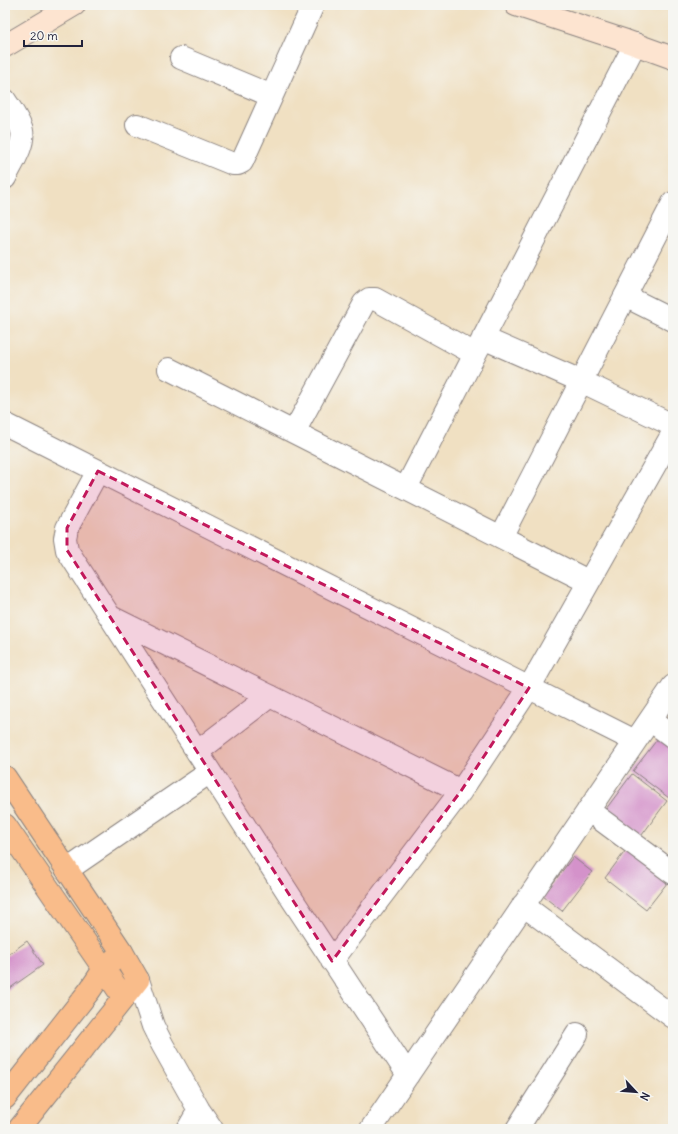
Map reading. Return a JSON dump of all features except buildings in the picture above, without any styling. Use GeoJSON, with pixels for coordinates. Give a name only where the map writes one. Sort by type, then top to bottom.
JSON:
{"type":"FeatureCollection","features":[{"type":"Feature","properties":{"kind":"main road"},"geometry":{"type":"LineString","coordinates":[[5,777],[122,952],[138,980],[19,1129]]}},
{"type":"Feature","properties":{"kind":"main road"},"geometry":{"type":"LineString","coordinates":[[5,825],[123,997]]}},
{"type":"Feature","properties":{"kind":"main road"},"geometry":{"type":"LineString","coordinates":[[5,1098],[90,990],[104,969],[122,952]]}},
{"type":"Feature","properties":{"kind":"street"},"geometry":{"type":"LineString","coordinates":[[5,46],[74,5]]}},
{"type":"Feature","properties":{"kind":"street"},"geometry":{"type":"LineString","coordinates":[[137,125],[233,164],[242,162],[313,5]]}},
{"type":"Feature","properties":{"kind":"street"},"geometry":{"type":"LineString","coordinates":[[516,5],[673,58]]}},
{"type":"Feature","properties":{"kind":"street"},"geometry":{"type":"LineString","coordinates":[[406,488],[634,44]]}},
{"type":"Feature","properties":{"kind":"street"},"geometry":{"type":"LineString","coordinates":[[181,58],[272,96]]}},
{"type":"Feature","properties":{"kind":"street"},"geometry":{"type":"LineString","coordinates":[[5,100],[22,130],[23,138],[20,148],[5,178]]}},
{"type":"Feature","properties":{"kind":"street"},"geometry":{"type":"LineString","coordinates":[[501,537],[673,203]]}},
{"type":"Feature","properties":{"kind":"street"},"geometry":{"type":"LineString","coordinates":[[625,296],[673,320]]}},
{"type":"Feature","properties":{"kind":"street"},"geometry":{"type":"LineString","coordinates":[[294,432],[364,303],[369,299],[376,299],[479,346],[581,381],[668,423],[673,427],[673,433],[528,688],[461,791],[332,961]]}},
{"type":"Feature","properties":{"kind":"street"},"geometry":{"type":"LineString","coordinates":[[170,369],[588,581]]}},
{"type":"Feature","properties":{"kind":"street"},"geometry":{"type":"LineString","coordinates":[[5,424],[635,741]]}},
{"type":"Feature","properties":{"kind":"street"},"geometry":{"type":"LineString","coordinates":[[98,471],[67,528],[65,538],[67,550],[332,961],[408,1075]]}},
{"type":"Feature","properties":{"kind":"street"},"geometry":{"type":"LineString","coordinates":[[111,617],[461,791]]}},
{"type":"Feature","properties":{"kind":"street"},"geometry":{"type":"LineString","coordinates":[[371,1129],[673,686]]}},
{"type":"Feature","properties":{"kind":"street"},"geometry":{"type":"LineString","coordinates":[[197,752],[270,696]]}},
{"type":"Feature","properties":{"kind":"street"},"geometry":{"type":"LineString","coordinates":[[650,720],[673,737]]}},
{"type":"Feature","properties":{"kind":"street"},"geometry":{"type":"LineString","coordinates":[[67,870],[210,772]]}},
{"type":"Feature","properties":{"kind":"street"},"geometry":{"type":"LineString","coordinates":[[588,810],[673,873]]}},
{"type":"Feature","properties":{"kind":"street"},"geometry":{"type":"LineString","coordinates":[[523,905],[673,1016]]}},
{"type":"Feature","properties":{"kind":"street"},"geometry":{"type":"LineString","coordinates":[[138,980],[153,1026],[199,1110],[212,1129]]}},
{"type":"Feature","properties":{"kind":"street"},"geometry":{"type":"LineString","coordinates":[[123,997],[153,1026]]}},
{"type":"Feature","properties":{"kind":"street"},"geometry":{"type":"LineString","coordinates":[[517,1129],[577,1034]]}},
{"type":"Feature","properties":{"kind":"street"},"geometry":{"type":"LineString","coordinates":[[188,1129],[199,1110]]}},
{"type":"Feature","properties":{"kind":"highlighted area"},"geometry":{"type":"Polygon","coordinates":[[[98,471],[529,688],[461,791],[332,961],[67,550],[67,528],[98,471]]]}}]}
